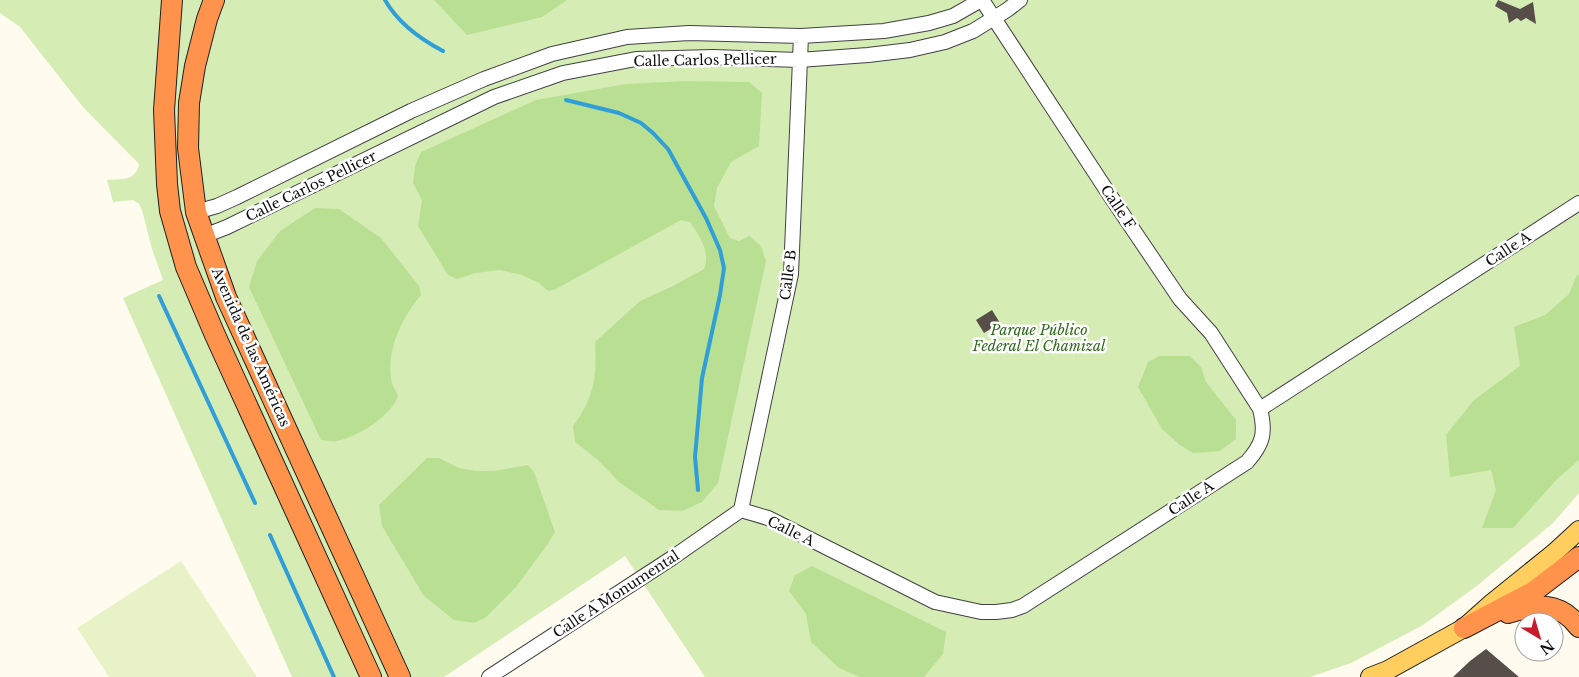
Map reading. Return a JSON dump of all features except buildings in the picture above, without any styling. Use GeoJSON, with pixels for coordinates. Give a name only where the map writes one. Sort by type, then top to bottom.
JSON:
{"type":"FeatureCollection","features":[{"type":"Feature","properties":{"kind":"highway","name":"Avenida de las Américas"},"geometry":{"type":"LineString","coordinates":[[172,0],[164,110],[167,184],[170,211],[186,267],[371,677]]}},
{"type":"Feature","properties":{"kind":"highway","name":"Avenida de las Américas"},"geometry":{"type":"LineString","coordinates":[[214,0],[195,66],[190,102],[188,148],[196,212],[226,297],[400,677]]}},
{"type":"Feature","properties":{"kind":"highway"},"geometry":{"type":"LineString","coordinates":[[1464,628],[1533,592],[1579,557]]}},
{"type":"Feature","properties":{"kind":"highway"},"geometry":{"type":"LineString","coordinates":[[331,587],[358,627],[382,677]]}},
{"type":"Feature","properties":{"kind":"highway"},"geometry":{"type":"LineString","coordinates":[[1464,628],[1521,609],[1540,605],[1555,608],[1565,613],[1579,627]]}},
{"type":"Feature","properties":{"kind":"main road"},"geometry":{"type":"LineString","coordinates":[[1370,677],[1388,670],[1464,628],[1579,530]]}},
{"type":"Feature","properties":{"kind":"street","name":"Calle Carlos Pellicer"},"geometry":{"type":"LineString","coordinates":[[196,212],[217,206],[237,197],[484,78],[552,54],[627,37],[689,33],[801,36],[884,31],[929,23],[953,16],[982,0]]}},
{"type":"Feature","properties":{"kind":"street","name":"Calle F"},"geometry":{"type":"LineString","coordinates":[[982,0],[1180,299],[1211,333],[1260,409]]}},
{"type":"Feature","properties":{"kind":"street","name":"Calle Carlos Pellicer"},"geometry":{"type":"LineString","coordinates":[[204,236],[494,97],[563,73],[636,59],[713,57],[799,60],[910,50],[945,42],[973,31],[994,19],[1020,0]]}},
{"type":"Feature","properties":{"kind":"street","name":"Calle B"},"geometry":{"type":"LineString","coordinates":[[741,510],[791,274],[801,36]]}},
{"type":"Feature","properties":{"kind":"street","name":"Calle A"},"geometry":{"type":"LineString","coordinates":[[741,510],[768,518],[935,602],[981,612],[1012,610],[1023,606],[1247,462],[1258,450],[1263,436],[1264,424],[1260,409],[1579,203]]}},
{"type":"Feature","properties":{"kind":"street","name":"Calle A Monumental"},"geometry":{"type":"LineString","coordinates":[[489,677],[672,558],[741,510]]}},
{"type":"Feature","properties":{"kind":"green space","name":"Parque Público Federal El Chamizal"},"geometry":{"type":"Polygon","coordinates":[[[0,0],[1579,0],[1579,493],[1553,523],[1478,585],[1423,625],[1351,663],[1310,677],[705,677],[625,556],[444,677],[292,677],[123,298],[163,280],[139,204],[133,200],[113,202],[107,180],[123,179],[132,176],[135,174],[139,164],[83,107],[20,27],[0,13],[0,0]]]}},
{"type":"Feature","properties":{"kind":"green space"},"geometry":{"type":"Polygon","coordinates":[[[434,0],[567,0],[542,17],[467,35],[434,0]]]}},
{"type":"Feature","properties":{"kind":"green space"},"geometry":{"type":"Polygon","coordinates":[[[684,81],[749,82],[762,93],[759,146],[731,162],[717,188],[714,206],[730,238],[739,241],[749,236],[761,246],[766,261],[718,483],[702,502],[682,511],[659,510],[619,482],[598,460],[575,442],[573,426],[586,406],[593,387],[595,342],[640,301],[704,269],[706,262],[705,250],[690,222],[681,220],[556,289],[548,291],[539,283],[522,275],[500,270],[476,273],[457,279],[448,275],[418,226],[422,200],[413,183],[415,166],[421,152],[536,100],[626,84],[684,81]]]}},
{"type":"Feature","properties":{"kind":"green space"},"geometry":{"type":"Polygon","coordinates":[[[315,208],[339,209],[381,238],[419,286],[421,295],[408,313],[398,333],[391,355],[391,378],[398,396],[394,404],[381,418],[364,430],[345,439],[335,441],[321,440],[249,287],[257,261],[280,231],[315,208]]]}},
{"type":"Feature","properties":{"kind":"green space"},"geometry":{"type":"Polygon","coordinates":[[[1577,275],[1579,275],[1579,460],[1558,478],[1513,528],[1482,528],[1496,490],[1491,470],[1450,477],[1446,435],[1474,400],[1520,366],[1514,327],[1545,315],[1569,294],[1577,275]]]}},
{"type":"Feature","properties":{"kind":"green space"},"geometry":{"type":"Polygon","coordinates":[[[1159,356],[1190,356],[1201,367],[1206,382],[1236,420],[1236,439],[1220,451],[1193,453],[1180,445],[1162,429],[1138,387],[1148,362],[1159,356]]]}},
{"type":"Feature","properties":{"kind":"green space"},"geometry":{"type":"Polygon","coordinates":[[[427,458],[439,458],[459,468],[475,471],[494,471],[528,465],[534,472],[555,532],[516,587],[485,618],[474,623],[454,620],[424,596],[382,526],[379,505],[427,458]]]}},
{"type":"Feature","properties":{"kind":"green space"},"geometry":{"type":"Polygon","coordinates":[[[181,561],[257,677],[109,677],[77,628],[181,561]]]}},
{"type":"Feature","properties":{"kind":"green space"},"geometry":{"type":"Polygon","coordinates":[[[812,566],[946,632],[943,654],[924,677],[860,677],[839,668],[811,642],[806,614],[789,591],[795,575],[812,566]]]}},
{"type":"Feature","properties":{"kind":"waterway"},"geometry":{"type":"LineString","coordinates":[[385,0],[396,16],[410,30],[443,51]]}},
{"type":"Feature","properties":{"kind":"waterway"},"geometry":{"type":"LineString","coordinates":[[566,100],[619,113],[641,123],[653,133],[668,149],[706,218],[720,250],[724,268],[702,378],[695,457],[698,490]]}},
{"type":"Feature","properties":{"kind":"waterway"},"geometry":{"type":"LineString","coordinates":[[159,296],[255,503]]}},
{"type":"Feature","properties":{"kind":"waterway"},"geometry":{"type":"LineString","coordinates":[[270,535],[334,677]]}}]}
